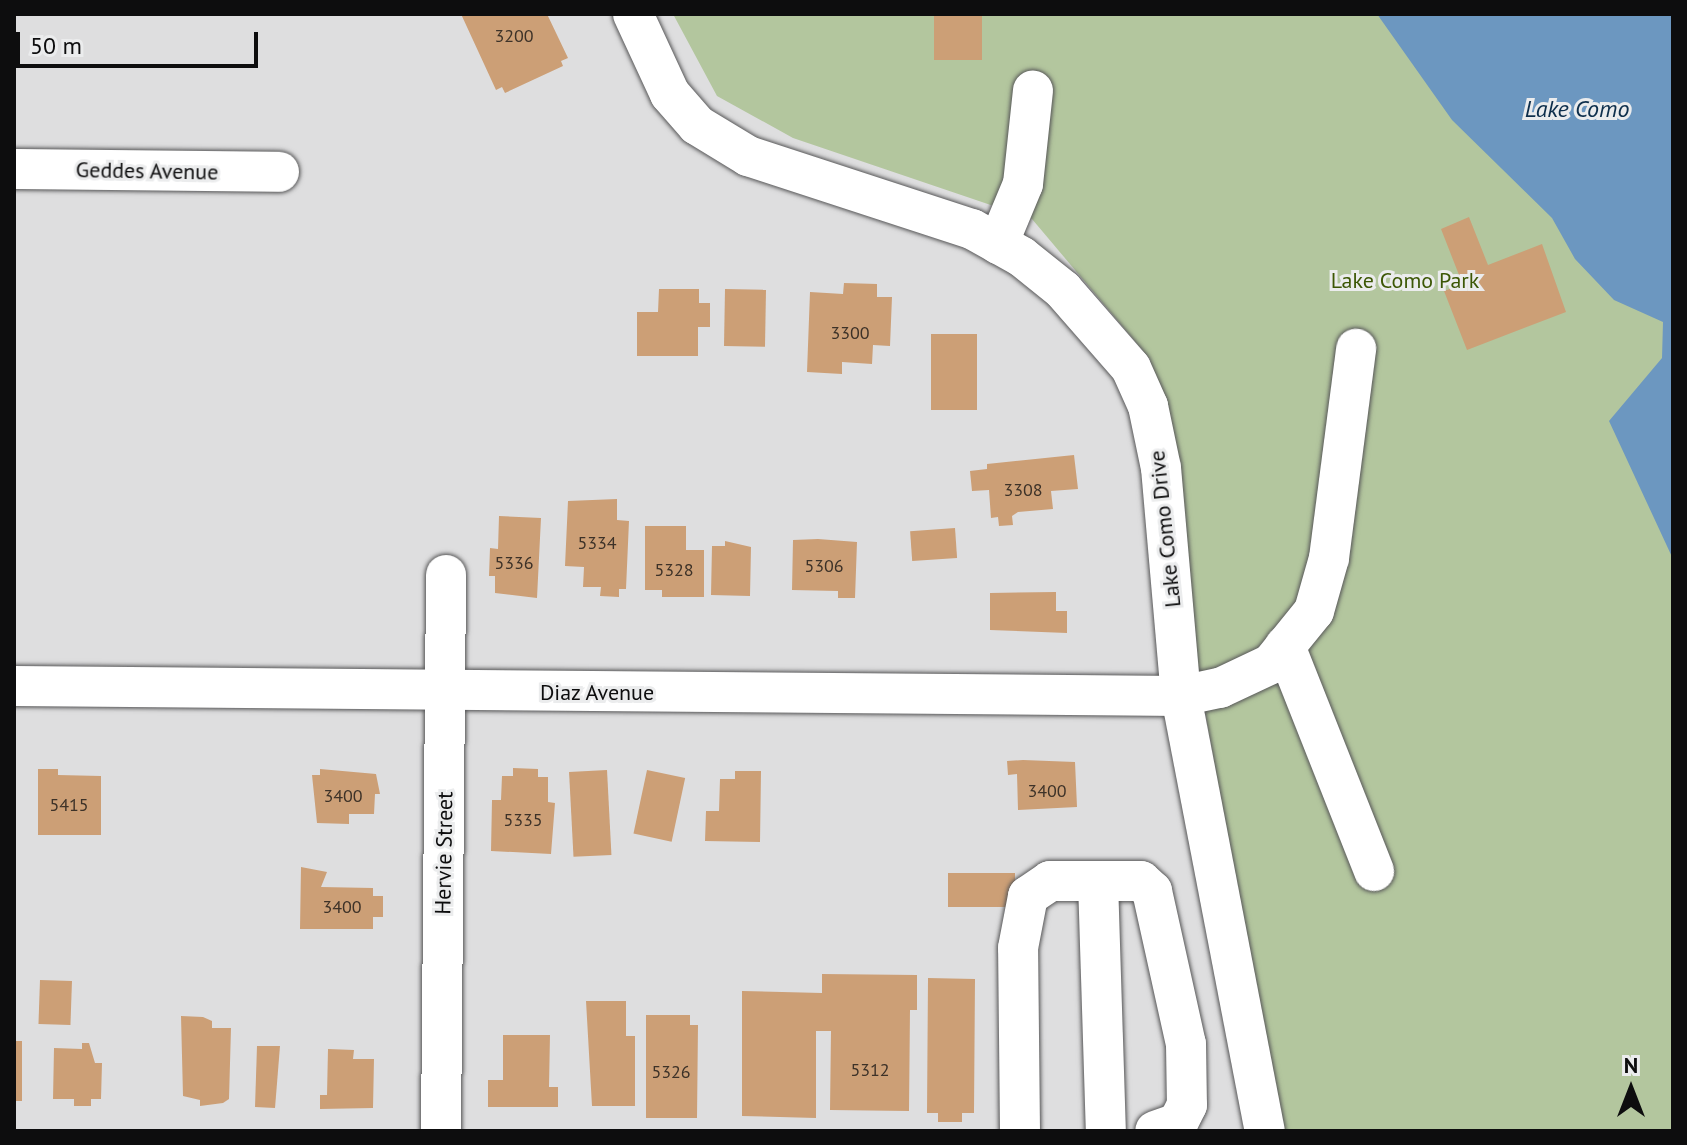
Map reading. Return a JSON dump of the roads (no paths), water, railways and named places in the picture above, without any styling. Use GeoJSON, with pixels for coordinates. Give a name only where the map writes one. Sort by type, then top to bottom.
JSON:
{"type":"FeatureCollection","features":[{"type":"Feature","properties":{"kind":"street","name":"Lake Como Drive"},"geometry":{"type":"LineString","coordinates":[[633,14],[670,94],[697,125],[748,156],[972,229],[1063,290],[1105,334],[1131,368],[1148,406],[1161,468],[1181,696],[1265,1131]]}},
{"type":"Feature","properties":{"kind":"street"},"geometry":{"type":"LineString","coordinates":[[998,244],[1023,184],[1033,91]]}},
{"type":"Feature","properties":{"kind":"street","name":"Geddes Avenue"},"geometry":{"type":"LineString","coordinates":[[14,169],[279,172]]}},
{"type":"Feature","properties":{"kind":"street","name":"Diaz Avenue"},"geometry":{"type":"LineString","coordinates":[[14,686],[1181,696],[1220,688],[1271,664],[1314,611],[1329,558],[1356,349]]}},
{"type":"Feature","properties":{"kind":"street","name":"Hervie Street"},"geometry":{"type":"LineString","coordinates":[[441,1131],[446,575]]}},
{"type":"Feature","properties":{"kind":"street"},"geometry":{"type":"LineString","coordinates":[[1285,646],[1374,871]]}},
{"type":"Feature","properties":{"kind":"street"},"geometry":{"type":"LineString","coordinates":[[1020,1131],[1018,948],[1023,910],[1034,889],[1050,881],[1141,881],[1152,891],[1186,1044],[1187,1105],[1178,1123],[1155,1131]]}},
{"type":"Feature","properties":{"kind":"street"},"geometry":{"type":"LineString","coordinates":[[1098,881],[1106,1131]]}},
{"type":"Feature","properties":{"kind":"water","name":"Lake Como"},"geometry":{"type":"Polygon","coordinates":[[[1377,14],[1673,14],[1673,559],[1609,421],[1662,358],[1663,322],[1614,300],[1575,259],[1552,218],[1452,120],[1377,14]]]}},
{"type":"Feature","properties":{"kind":"park label","name":"Lake Como Park"},"geometry":{"type":"Point","coordinates":[1405,281]}}]}
